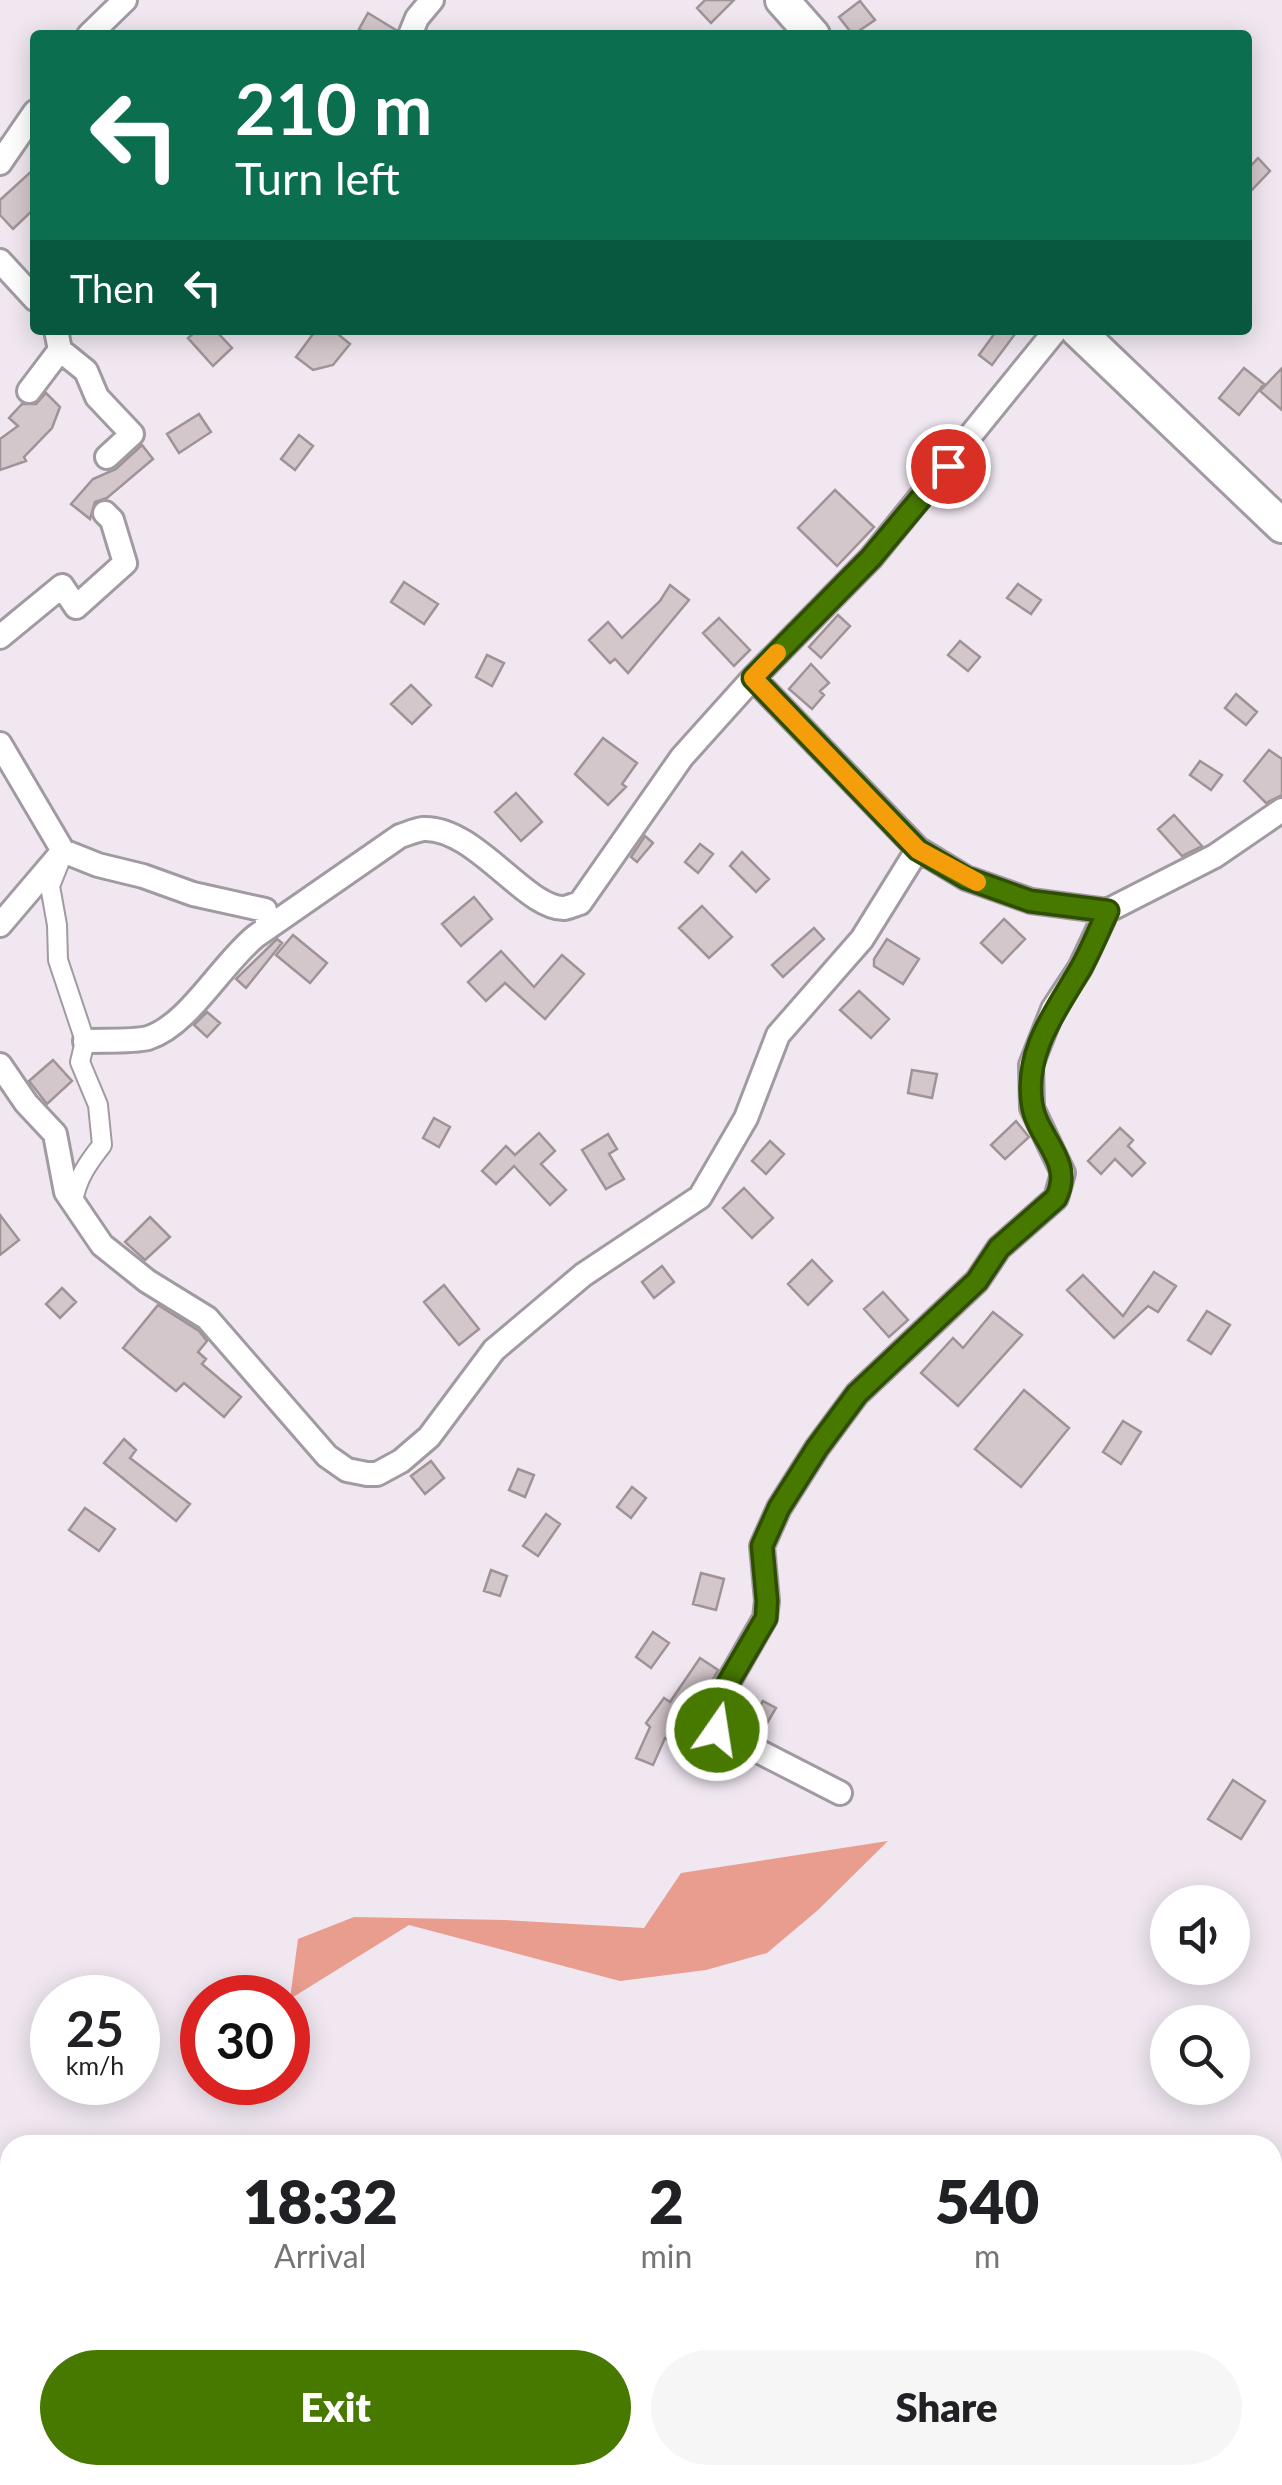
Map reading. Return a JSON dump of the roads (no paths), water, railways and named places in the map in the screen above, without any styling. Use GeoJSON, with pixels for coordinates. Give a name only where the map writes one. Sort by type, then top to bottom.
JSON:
{"type":"FeatureCollection","features":[{"type":"Feature","properties":{"kind":"main road"},"geometry":{"type":"LineString","coordinates":[[782,0],[809,30]]}},
{"type":"Feature","properties":{"kind":"main road"},"geometry":{"type":"LineString","coordinates":[[1082,335],[1282,526]]}},
{"type":"Feature","properties":{"kind":"street"},"geometry":{"type":"LineString","coordinates":[[94,30],[125,0]]}},
{"type":"Feature","properties":{"kind":"street"},"geometry":{"type":"LineString","coordinates":[[412,30],[432,0]]}},
{"type":"Feature","properties":{"kind":"street"},"geometry":{"type":"LineString","coordinates":[[0,162],[30,119]]}},
{"type":"Feature","properties":{"kind":"street"},"geometry":{"type":"LineString","coordinates":[[0,261],[30,294]]}},
{"type":"Feature","properties":{"kind":"street"},"geometry":{"type":"LineString","coordinates":[[85,1041],[148,1038],[173,1022],[213,982],[234,953],[400,836],[421,829],[442,831],[461,839],[548,904],[565,908],[580,902],[682,757],[871,558],[1052,335]]}},
{"type":"Feature","properties":{"kind":"street"},"geometry":{"type":"LineString","coordinates":[[29,391],[58,340],[86,371],[97,397],[132,434],[107,457]]}},
{"type":"Feature","properties":{"kind":"street"},"geometry":{"type":"LineString","coordinates":[[0,637],[62,586],[76,607],[125,562],[112,520],[105,513]]}},
{"type":"Feature","properties":{"kind":"street"},"geometry":{"type":"LineString","coordinates":[[753,678],[918,850],[966,878],[1030,901],[1108,911],[1215,856],[1282,810]]}},
{"type":"Feature","properties":{"kind":"street"},"geometry":{"type":"LineString","coordinates":[[0,744],[64,851],[193,894],[265,910],[268,927]]}},
{"type":"Feature","properties":{"kind":"street"},"geometry":{"type":"LineString","coordinates":[[0,1065],[26,1103],[55,1134],[66,1192],[102,1246],[147,1281],[207,1318],[327,1456],[347,1470],[376,1474],[402,1461],[429,1438],[494,1350],[583,1275],[700,1198],[746,1118],[778,1035],[862,939],[918,850]]}},
{"type":"Feature","properties":{"kind":"street"},"geometry":{"type":"LineString","coordinates":[[64,851],[50,886],[58,960],[85,1041],[80,1062],[98,1105],[102,1144],[76,1185],[73,1202]]}},
{"type":"Feature","properties":{"kind":"street"},"geometry":{"type":"LineString","coordinates":[[0,925],[64,851]]}},
{"type":"Feature","properties":{"kind":"street"},"geometry":{"type":"LineString","coordinates":[[840,1792],[717,1730],[712,1720],[714,1707],[766,1618],[762,1546],[779,1508],[857,1394],[977,1281],[999,1248],[1056,1198],[1063,1173],[1032,1108],[1032,1065],[1053,1009],[1080,968],[1108,911]]}}]}
